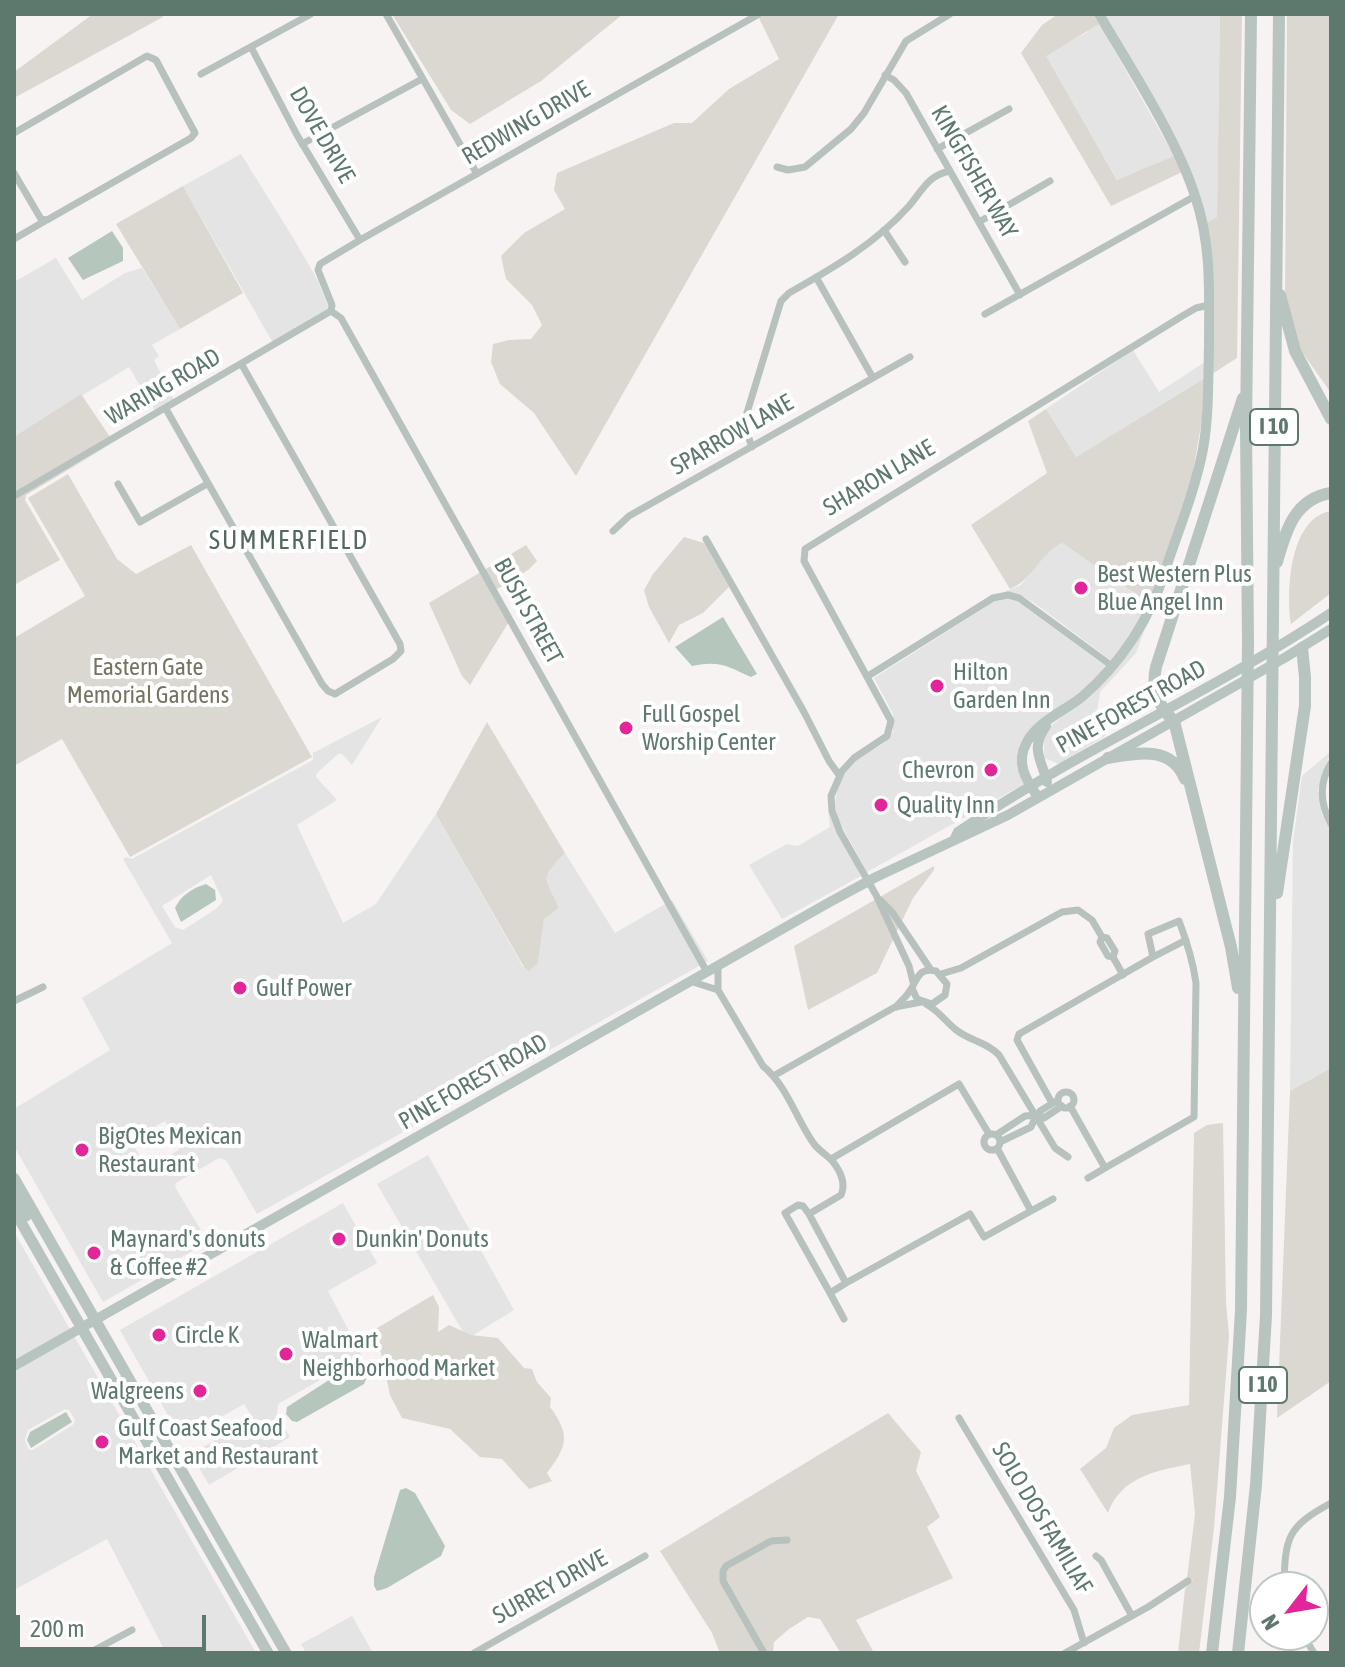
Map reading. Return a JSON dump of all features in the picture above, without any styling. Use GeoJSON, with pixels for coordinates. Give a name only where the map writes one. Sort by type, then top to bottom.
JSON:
{"type":"FeatureCollection","features":[{"type":"Feature","properties":{"kind":"highway","name":"I 10"},"geometry":{"type":"LineString","coordinates":[[1212,1653],[1230,1497],[1239,1355],[1248,642],[1251,14]]}},
{"type":"Feature","properties":{"kind":"highway","name":"I 10"},"geometry":{"type":"LineString","coordinates":[[1238,1653],[1255,1499],[1266,1315],[1279,14]]}},
{"type":"Feature","properties":{"kind":"highway"},"geometry":{"type":"LineString","coordinates":[[1275,277],[1295,351],[1331,419]]}},
{"type":"Feature","properties":{"kind":"highway"},"geometry":{"type":"LineString","coordinates":[[1244,1029],[1231,947],[1193,798],[1169,716],[1155,690],[1156,667],[1243,397],[1247,375]]}},
{"type":"Feature","properties":{"kind":"highway"},"geometry":{"type":"LineString","coordinates":[[1272,577],[1284,534],[1296,513],[1307,501],[1331,493]]}},
{"type":"Feature","properties":{"kind":"highway"},"geometry":{"type":"LineString","coordinates":[[1271,928],[1305,706],[1302,648]]}},
{"type":"Feature","properties":{"kind":"highway"},"geometry":{"type":"LineString","coordinates":[[1108,758],[1145,752],[1159,754],[1174,762],[1182,771],[1193,798]]}},
{"type":"Feature","properties":{"kind":"main road"},"geometry":{"type":"LineString","coordinates":[[1051,720],[1037,744],[1046,778],[1044,794],[1030,786],[1023,774],[1023,751],[1034,733],[1051,720],[1084,695],[1112,666],[1141,627],[1154,599],[1198,470],[1208,407],[1207,246],[1195,196],[1173,146],[1099,14]]}},
{"type":"Feature","properties":{"kind":"main road","name":"PINE FOREST ROAD"},"geometry":{"type":"LineString","coordinates":[[955,838],[963,838],[1108,758],[1331,613]]}},
{"type":"Feature","properties":{"kind":"main road","name":"PINE FOREST ROAD"},"geometry":{"type":"LineString","coordinates":[[14,1366],[690,981],[868,882],[955,838],[966,827],[1030,786],[1302,648],[1331,629]]}},
{"type":"Feature","properties":{"kind":"main road"},"geometry":{"type":"LineString","coordinates":[[1040,760],[1055,768],[1067,766]]}},
{"type":"Feature","properties":{"kind":"main road"},"geometry":{"type":"LineString","coordinates":[[14,1178],[286,1653]]}},
{"type":"Feature","properties":{"kind":"main road"},"geometry":{"type":"LineString","coordinates":[[14,1196],[80,1312],[87,1320],[95,1321]]}},
{"type":"Feature","properties":{"kind":"main road"},"geometry":{"type":"LineString","coordinates":[[14,1210],[268,1653]]}},
{"type":"Feature","properties":{"kind":"main road"},"geometry":{"type":"LineString","coordinates":[[82,1328],[91,1330],[95,1335],[163,1453],[178,1466]]}},
{"type":"Feature","properties":{"kind":"main road"},"geometry":{"type":"LineString","coordinates":[[164,1471],[178,1481],[227,1564],[239,1572]]}},
{"type":"Feature","properties":{"kind":"main road"},"geometry":{"type":"LineString","coordinates":[[253,1626],[269,1639],[277,1653]]}},
{"type":"Feature","properties":{"kind":"street"},"geometry":{"type":"LineString","coordinates":[[201,74],[311,14]]}},
{"type":"Feature","properties":{"kind":"street"},"geometry":{"type":"LineString","coordinates":[[386,14],[477,174]]}},
{"type":"Feature","properties":{"kind":"street","name":"REDWING DRIVE"},"geometry":{"type":"LineString","coordinates":[[318,270],[320,264],[360,240],[759,14]]}},
{"type":"Feature","properties":{"kind":"street"},"geometry":{"type":"LineString","coordinates":[[777,167],[794,170],[810,165],[856,124],[906,41],[950,14]]}},
{"type":"Feature","properties":{"kind":"street","name":"DOVE DRIVE"},"geometry":{"type":"LineString","coordinates":[[251,47],[302,144],[360,240]]}},
{"type":"Feature","properties":{"kind":"street"},"geometry":{"type":"LineString","coordinates":[[14,133],[147,56],[156,60],[195,133],[14,239]]}},
{"type":"Feature","properties":{"kind":"street","name":"KINGFISHER WAY"},"geometry":{"type":"LineString","coordinates":[[885,75],[906,93],[1020,295]]}},
{"type":"Feature","properties":{"kind":"street"},"geometry":{"type":"LineString","coordinates":[[302,144],[422,79]]}},
{"type":"Feature","properties":{"kind":"street"},"geometry":{"type":"LineString","coordinates":[[937,149],[1009,109]]}},
{"type":"Feature","properties":{"kind":"street"},"geometry":{"type":"LineString","coordinates":[[752,447],[746,430],[746,416],[778,306],[789,293],[852,256],[884,230],[932,177],[950,171]]}},
{"type":"Feature","properties":{"kind":"street"},"geometry":{"type":"LineString","coordinates":[[14,173],[41,219],[47,220]]}},
{"type":"Feature","properties":{"kind":"street"},"geometry":{"type":"LineString","coordinates":[[979,222],[1050,181]]}},
{"type":"Feature","properties":{"kind":"street"},"geometry":{"type":"LineString","coordinates":[[985,314],[1195,196]]}},
{"type":"Feature","properties":{"kind":"street"},"geometry":{"type":"LineString","coordinates":[[884,230],[905,262]]}},
{"type":"Feature","properties":{"kind":"street","name":"BUSH STREET"},"geometry":{"type":"LineString","coordinates":[[318,270],[332,305],[331,311],[341,318],[707,972]]}},
{"type":"Feature","properties":{"kind":"street"},"geometry":{"type":"LineString","coordinates":[[816,277],[873,378]]}},
{"type":"Feature","properties":{"kind":"street","name":"SHARON LANE"},"geometry":{"type":"LineString","coordinates":[[839,775],[854,758],[883,740],[891,726],[868,676],[804,561],[808,545],[1196,308],[1209,305]]}},
{"type":"Feature","properties":{"kind":"street","name":"WARING ROAD"},"geometry":{"type":"LineString","coordinates":[[14,496],[331,311]]}},
{"type":"Feature","properties":{"kind":"street","name":"SPARROW LANE"},"geometry":{"type":"LineString","coordinates":[[613,531],[629,516],[910,357]]}},
{"type":"Feature","properties":{"kind":"street"},"geometry":{"type":"LineString","coordinates":[[166,409],[328,691],[335,694],[393,659],[401,651],[400,644],[242,365]]}},
{"type":"Feature","properties":{"kind":"street"},"geometry":{"type":"LineString","coordinates":[[118,484],[140,522],[207,484]]}},
{"type":"Feature","properties":{"kind":"street"},"geometry":{"type":"LineString","coordinates":[[706,539],[839,775],[831,796],[832,811],[909,966],[913,994],[945,1017],[954,1029],[991,1046],[1038,1115],[1055,1148],[1068,1157]]}},
{"type":"Feature","properties":{"kind":"street"},"geometry":{"type":"LineString","coordinates":[[868,676],[993,598],[1008,595],[1031,605],[1112,666]]}},
{"type":"Feature","properties":{"kind":"street"},"geometry":{"type":"LineString","coordinates":[[1331,763],[1322,790],[1323,805],[1331,824]]}},
{"type":"Feature","properties":{"kind":"street"},"geometry":{"type":"LineString","coordinates":[[876,895],[892,912],[931,970],[941,974],[947,984]]}},
{"type":"Feature","properties":{"kind":"street"},"geometry":{"type":"LineString","coordinates":[[941,974],[961,968],[1062,912],[1078,910],[1092,920],[1102,937],[1107,938],[1123,975]]}},
{"type":"Feature","properties":{"kind":"street"},"geometry":{"type":"LineString","coordinates":[[1088,1178],[1194,1117],[1196,983],[1193,961],[1179,921],[1148,934],[1153,957]]}},
{"type":"Feature","properties":{"kind":"street"},"geometry":{"type":"LineString","coordinates":[[1105,1168],[1017,1040],[1019,1034],[1186,940]]}},
{"type":"Feature","properties":{"kind":"street"},"geometry":{"type":"LineString","coordinates":[[718,966],[718,990],[763,1066],[775,1075],[809,1137],[838,1169],[843,1191],[841,1195],[809,1214]]}},
{"type":"Feature","properties":{"kind":"street"},"geometry":{"type":"LineString","coordinates":[[945,1017],[947,984],[961,968]]}},
{"type":"Feature","properties":{"kind":"street"},"geometry":{"type":"LineString","coordinates":[[895,1007],[919,973],[931,970]]}},
{"type":"Feature","properties":{"kind":"street"},"geometry":{"type":"LineString","coordinates":[[690,981],[718,990]]}},
{"type":"Feature","properties":{"kind":"street"},"geometry":{"type":"LineString","coordinates":[[14,1001],[43,987]]}},
{"type":"Feature","properties":{"kind":"street"},"geometry":{"type":"LineString","coordinates":[[775,1075],[895,1007],[937,1003],[945,995]]}},
{"type":"Feature","properties":{"kind":"street"},"geometry":{"type":"LineString","coordinates":[[831,1159],[959,1084],[996,1140],[1031,1211]]}},
{"type":"Feature","properties":{"kind":"street"},"geometry":{"type":"LineString","coordinates":[[996,1140],[1025,1116],[1044,1118],[1060,1104]]}},
{"type":"Feature","properties":{"kind":"street"},"geometry":{"type":"LineString","coordinates":[[830,1293],[970,1214],[984,1237],[1053,1199]]}},
{"type":"Feature","properties":{"kind":"street"},"geometry":{"type":"LineString","coordinates":[[844,1319],[785,1213],[798,1205],[803,1206],[846,1283]]}},
{"type":"Feature","properties":{"kind":"street","name":"SOLO DOS FAMILIAF"},"geometry":{"type":"LineString","coordinates":[[959,1418],[1074,1610],[1084,1643]]}},
{"type":"Feature","properties":{"kind":"street"},"geometry":{"type":"LineString","coordinates":[[1286,1571],[1292,1530],[1331,1503]]}},
{"type":"Feature","properties":{"kind":"street"},"geometry":{"type":"LineString","coordinates":[[764,1653],[723,1581],[723,1571],[726,1566],[771,1541],[787,1540]]}},
{"type":"Feature","properties":{"kind":"street","name":"SURREY DRIVE"},"geometry":{"type":"LineString","coordinates":[[474,1653],[645,1556]]}},
{"type":"Feature","properties":{"kind":"street"},"geometry":{"type":"LineString","coordinates":[[1096,1556],[1132,1616]]}},
{"type":"Feature","properties":{"kind":"street"},"geometry":{"type":"LineString","coordinates":[[1065,1653],[1188,1581]]}},
{"type":"Feature","properties":{"kind":"street"},"geometry":{"type":"LineString","coordinates":[[89,1653],[132,1630]]}},
{"type":"Feature","properties":{"kind":"shaded area"},"geometry":{"type":"Polygon","coordinates":[[[1103,14],[1220,14],[1217,217],[1211,222],[1206,223],[1204,213],[1103,14]]]}},
{"type":"Feature","properties":{"kind":"shaded area"},"geometry":{"type":"Polygon","coordinates":[[[1098,21],[1174,156],[1118,181],[1045,55],[1086,33],[1098,21]]]}},
{"type":"Feature","properties":{"kind":"shaded area"},"geometry":{"type":"Polygon","coordinates":[[[241,154],[318,281],[328,306],[328,309],[273,343],[183,186],[241,154]]]}},
{"type":"Feature","properties":{"kind":"shaded area"},"geometry":{"type":"Polygon","coordinates":[[[112,231],[123,248],[123,261],[83,280],[68,258],[112,231]]]}},
{"type":"Feature","properties":{"kind":"shaded area"},"geometry":{"type":"Polygon","coordinates":[[[56,258],[82,300],[125,273],[142,268],[180,329],[152,345],[159,356],[154,360],[174,400],[155,411],[129,367],[14,437],[14,282],[56,258]]]}},
{"type":"Feature","properties":{"kind":"shaded area"},"geometry":{"type":"Polygon","coordinates":[[[1133,350],[1159,392],[1205,362],[1205,378],[1076,457],[1046,409],[1133,350]]]}},
{"type":"Feature","properties":{"kind":"shaded area"},"geometry":{"type":"Polygon","coordinates":[[[1062,543],[1149,603],[1138,626],[1112,661],[1033,602],[1015,593],[1004,592],[1021,585],[1051,548],[1062,543]]]}},
{"type":"Feature","properties":{"kind":"shaded area"},"geometry":{"type":"Polygon","coordinates":[[[995,601],[1017,601],[1107,667],[1092,684],[1040,722],[1018,765],[1024,784],[867,872],[837,817],[835,803],[843,774],[856,761],[884,743],[893,732],[893,714],[874,678],[995,601]]]}},
{"type":"Feature","properties":{"kind":"shaded area"},"geometry":{"type":"Polygon","coordinates":[[[723,617],[757,674],[751,677],[717,664],[692,666],[675,647],[723,617]]]}},
{"type":"Feature","properties":{"kind":"shaded area"},"geometry":{"type":"Polygon","coordinates":[[[1146,626],[1136,653],[1100,692],[1097,711],[1105,736],[1059,764],[1044,758],[1047,729],[1074,707],[1146,626]]]}},
{"type":"Feature","properties":{"kind":"shaded area"},"geometry":{"type":"Polygon","coordinates":[[[382,717],[352,765],[342,754],[338,754],[317,773],[316,777],[337,800],[297,825],[343,923],[376,904],[436,814],[523,967],[538,963],[544,919],[559,908],[546,884],[547,871],[565,853],[615,933],[672,900],[708,961],[257,1214],[226,1160],[219,1158],[176,1183],[175,1187],[208,1242],[103,1302],[14,1146],[14,1109],[110,1050],[82,998],[172,943],[123,859],[132,859],[313,760],[313,753],[382,717]],[[211,875],[162,906],[175,927],[183,930],[223,901],[211,875]],[[165,1121],[130,1140],[148,1169],[180,1149],[165,1121]]]}},
{"type":"Feature","properties":{"kind":"shaded area"},"geometry":{"type":"Polygon","coordinates":[[[1331,751],[1318,790],[1322,815],[1331,831],[1331,1068],[1290,1091],[1293,842],[1302,776],[1331,751]]]}},
{"type":"Feature","properties":{"kind":"shaded area"},"geometry":{"type":"Polygon","coordinates":[[[828,812],[861,876],[782,919],[749,865],[787,844],[798,846],[830,827],[828,812]]]}},
{"type":"Feature","properties":{"kind":"shaded area"},"geometry":{"type":"Polygon","coordinates":[[[206,884],[215,890],[216,900],[181,922],[175,908],[178,903],[188,893],[206,884]]]}},
{"type":"Feature","properties":{"kind":"shaded area"},"geometry":{"type":"Polygon","coordinates":[[[428,1155],[514,1310],[467,1339],[377,1184],[428,1155]]]}},
{"type":"Feature","properties":{"kind":"shaded area"},"geometry":{"type":"Polygon","coordinates":[[[343,1203],[377,1263],[328,1291],[362,1356],[278,1404],[277,1415],[290,1437],[209,1485],[191,1454],[253,1418],[244,1404],[199,1435],[195,1430],[181,1438],[120,1330],[343,1203]]]}},
{"type":"Feature","properties":{"kind":"shaded area"},"geometry":{"type":"Polygon","coordinates":[[[14,1232],[71,1331],[14,1362],[14,1232]]]}},
{"type":"Feature","properties":{"kind":"shaded area"},"geometry":{"type":"Polygon","coordinates":[[[74,1336],[256,1653],[166,1653],[107,1539],[14,1590],[14,1370],[74,1336]],[[65,1409],[28,1430],[25,1440],[29,1450],[74,1424],[69,1410],[65,1409]]]}},
{"type":"Feature","properties":{"kind":"shaded area"},"geometry":{"type":"Polygon","coordinates":[[[354,1364],[362,1368],[367,1377],[364,1384],[297,1422],[286,1414],[287,1407],[354,1364]]]}},
{"type":"Feature","properties":{"kind":"shaded area"},"geometry":{"type":"Polygon","coordinates":[[[66,1412],[72,1422],[31,1448],[27,1440],[30,1432],[66,1412]]]}},
{"type":"Feature","properties":{"kind":"shaded area"},"geometry":{"type":"Polygon","coordinates":[[[406,1488],[415,1493],[445,1546],[441,1556],[377,1591],[374,1577],[400,1490],[406,1488]]]}},
{"type":"Feature","properties":{"kind":"shaded area"},"geometry":{"type":"Polygon","coordinates":[[[352,1616],[373,1653],[306,1653],[301,1644],[352,1616]]]}},
{"type":"Feature","properties":{"kind":"green space"},"geometry":{"type":"Polygon","coordinates":[[[93,14],[161,14],[163,17],[14,98],[14,72],[93,14]]]}},
{"type":"Feature","properties":{"kind":"green space"},"geometry":{"type":"Polygon","coordinates":[[[392,14],[623,14],[541,81],[470,124],[451,110],[392,14]]]}},
{"type":"Feature","properties":{"kind":"green space"},"geometry":{"type":"Polygon","coordinates":[[[765,14],[839,14],[576,476],[534,413],[500,384],[491,362],[493,344],[531,339],[542,325],[532,305],[506,279],[501,256],[524,233],[565,209],[554,190],[557,173],[674,123],[692,123],[729,89],[779,59],[759,18],[765,14]]]}},
{"type":"Feature","properties":{"kind":"green space"},"geometry":{"type":"Polygon","coordinates":[[[1058,14],[1093,14],[1099,24],[1046,56],[1117,180],[1174,156],[1182,172],[1111,206],[1021,53],[1042,25],[1058,14]]]}},
{"type":"Feature","properties":{"kind":"green space"},"geometry":{"type":"Polygon","coordinates":[[[1220,14],[1242,14],[1237,358],[1212,374],[1206,223],[1217,217],[1220,14]]]}},
{"type":"Feature","properties":{"kind":"green space"},"geometry":{"type":"Polygon","coordinates":[[[1287,14],[1331,14],[1331,393],[1300,349],[1285,300],[1287,14]]]}},
{"type":"Feature","properties":{"kind":"green space"},"geometry":{"type":"Polygon","coordinates":[[[183,186],[243,293],[180,329],[116,224],[183,186]]]}},
{"type":"Feature","properties":{"kind":"green space"},"geometry":{"type":"Polygon","coordinates":[[[1205,378],[1192,478],[1149,603],[1062,543],[1054,547],[1025,579],[1010,589],[971,525],[1047,473],[1028,421],[1046,409],[1076,457],[1205,378]]]}},
{"type":"Feature","properties":{"kind":"green space"},"geometry":{"type":"Polygon","coordinates":[[[81,394],[110,437],[14,492],[14,437],[81,394]]]}},
{"type":"Feature","properties":{"kind":"green space"},"geometry":{"type":"Polygon","coordinates":[[[113,443],[26,495],[25,500],[60,560],[14,585],[14,499],[113,443]]]}},
{"type":"Feature","properties":{"kind":"green space","name":"Eastern Gate Memorial Gardens"},"geometry":{"type":"Polygon","coordinates":[[[68,474],[117,559],[136,574],[191,545],[312,757],[130,857],[62,739],[14,766],[14,638],[85,596],[28,498],[68,474]]]}},
{"type":"Feature","properties":{"kind":"green space"},"geometry":{"type":"Polygon","coordinates":[[[1331,511],[1331,593],[1291,624],[1290,576],[1299,541],[1306,527],[1317,517],[1331,511]]]}},
{"type":"Feature","properties":{"kind":"green space"},"geometry":{"type":"Polygon","coordinates":[[[684,537],[704,543],[729,587],[703,613],[679,625],[669,643],[649,607],[644,590],[653,574],[684,537]]]}},
{"type":"Feature","properties":{"kind":"green space"},"geometry":{"type":"Polygon","coordinates":[[[526,545],[537,561],[494,591],[510,620],[470,685],[462,676],[429,603],[526,545]]]}},
{"type":"Feature","properties":{"kind":"green space"},"geometry":{"type":"Polygon","coordinates":[[[487,722],[565,853],[551,869],[547,879],[559,908],[544,919],[538,963],[529,971],[436,814],[487,722]]]}},
{"type":"Feature","properties":{"kind":"green space"},"geometry":{"type":"Polygon","coordinates":[[[934,866],[913,898],[877,973],[808,1010],[794,946],[934,866]]]}},
{"type":"Feature","properties":{"kind":"green space"},"geometry":{"type":"Polygon","coordinates":[[[1331,1068],[1331,1381],[1277,1418],[1290,1091],[1331,1068]]]}},
{"type":"Feature","properties":{"kind":"green space"},"geometry":{"type":"Polygon","coordinates":[[[1223,1123],[1229,1336],[1214,1528],[1199,1653],[1178,1653],[1185,1589],[1193,1580],[1187,1578],[1195,1514],[1190,1464],[1152,1473],[1130,1484],[1121,1491],[1108,1513],[1080,1469],[1106,1448],[1114,1428],[1132,1415],[1189,1405],[1194,1133],[1207,1125],[1223,1123]]]}},
{"type":"Feature","properties":{"kind":"green space"},"geometry":{"type":"Polygon","coordinates":[[[433,1295],[439,1307],[438,1332],[449,1325],[471,1335],[498,1338],[524,1368],[532,1369],[537,1382],[551,1398],[550,1407],[564,1433],[559,1456],[547,1473],[552,1481],[529,1489],[502,1459],[480,1457],[450,1429],[402,1418],[390,1395],[381,1353],[372,1331],[433,1295]]]}},
{"type":"Feature","properties":{"kind":"green space"},"geometry":{"type":"Polygon","coordinates":[[[888,1413],[921,1452],[916,1471],[940,1517],[927,1527],[953,1578],[856,1620],[874,1653],[840,1652],[820,1619],[808,1617],[774,1642],[773,1653],[720,1653],[712,1633],[660,1551],[888,1413]]]}},
{"type":"Feature","properties":{"kind":"place","name":"Best Western Plus Blue Angel Inn"},"geometry":{"type":"Point","coordinates":[1081,588]}},
{"type":"Feature","properties":{"kind":"place","name":"Hilton Garden Inn"},"geometry":{"type":"Point","coordinates":[937,686]}},
{"type":"Feature","properties":{"kind":"place","name":"Full Gospel Worship Center"},"geometry":{"type":"Point","coordinates":[626,728]}},
{"type":"Feature","properties":{"kind":"place","name":"Chevron"},"geometry":{"type":"Point","coordinates":[991,770]}},
{"type":"Feature","properties":{"kind":"place","name":"Quality Inn"},"geometry":{"type":"Point","coordinates":[881,805]}},
{"type":"Feature","properties":{"kind":"place","name":"Gulf Power"},"geometry":{"type":"Point","coordinates":[240,988]}},
{"type":"Feature","properties":{"kind":"place","name":"BigOtes Mexican Restaurant"},"geometry":{"type":"Point","coordinates":[82,1150]}},
{"type":"Feature","properties":{"kind":"place","name":"Dunkin' Donuts"},"geometry":{"type":"Point","coordinates":[339,1239]}},
{"type":"Feature","properties":{"kind":"place","name":"Maynard's donuts & Coffee #2"},"geometry":{"type":"Point","coordinates":[94,1253]}},
{"type":"Feature","properties":{"kind":"place","name":"Circle K"},"geometry":{"type":"Point","coordinates":[159,1335]}},
{"type":"Feature","properties":{"kind":"place","name":"Walmart Neighborhood Market"},"geometry":{"type":"Point","coordinates":[286,1354]}},
{"type":"Feature","properties":{"kind":"place","name":"Walgreens"},"geometry":{"type":"Point","coordinates":[200,1391]}},
{"type":"Feature","properties":{"kind":"place","name":"Gulf Coast Seafood Market and Restaurant"},"geometry":{"type":"Point","coordinates":[102,1442]}},
{"type":"Feature","properties":{"kind":"district","name":"SUMMERFIELD"},"geometry":{"type":"Point","coordinates":[289,541]}}]}
